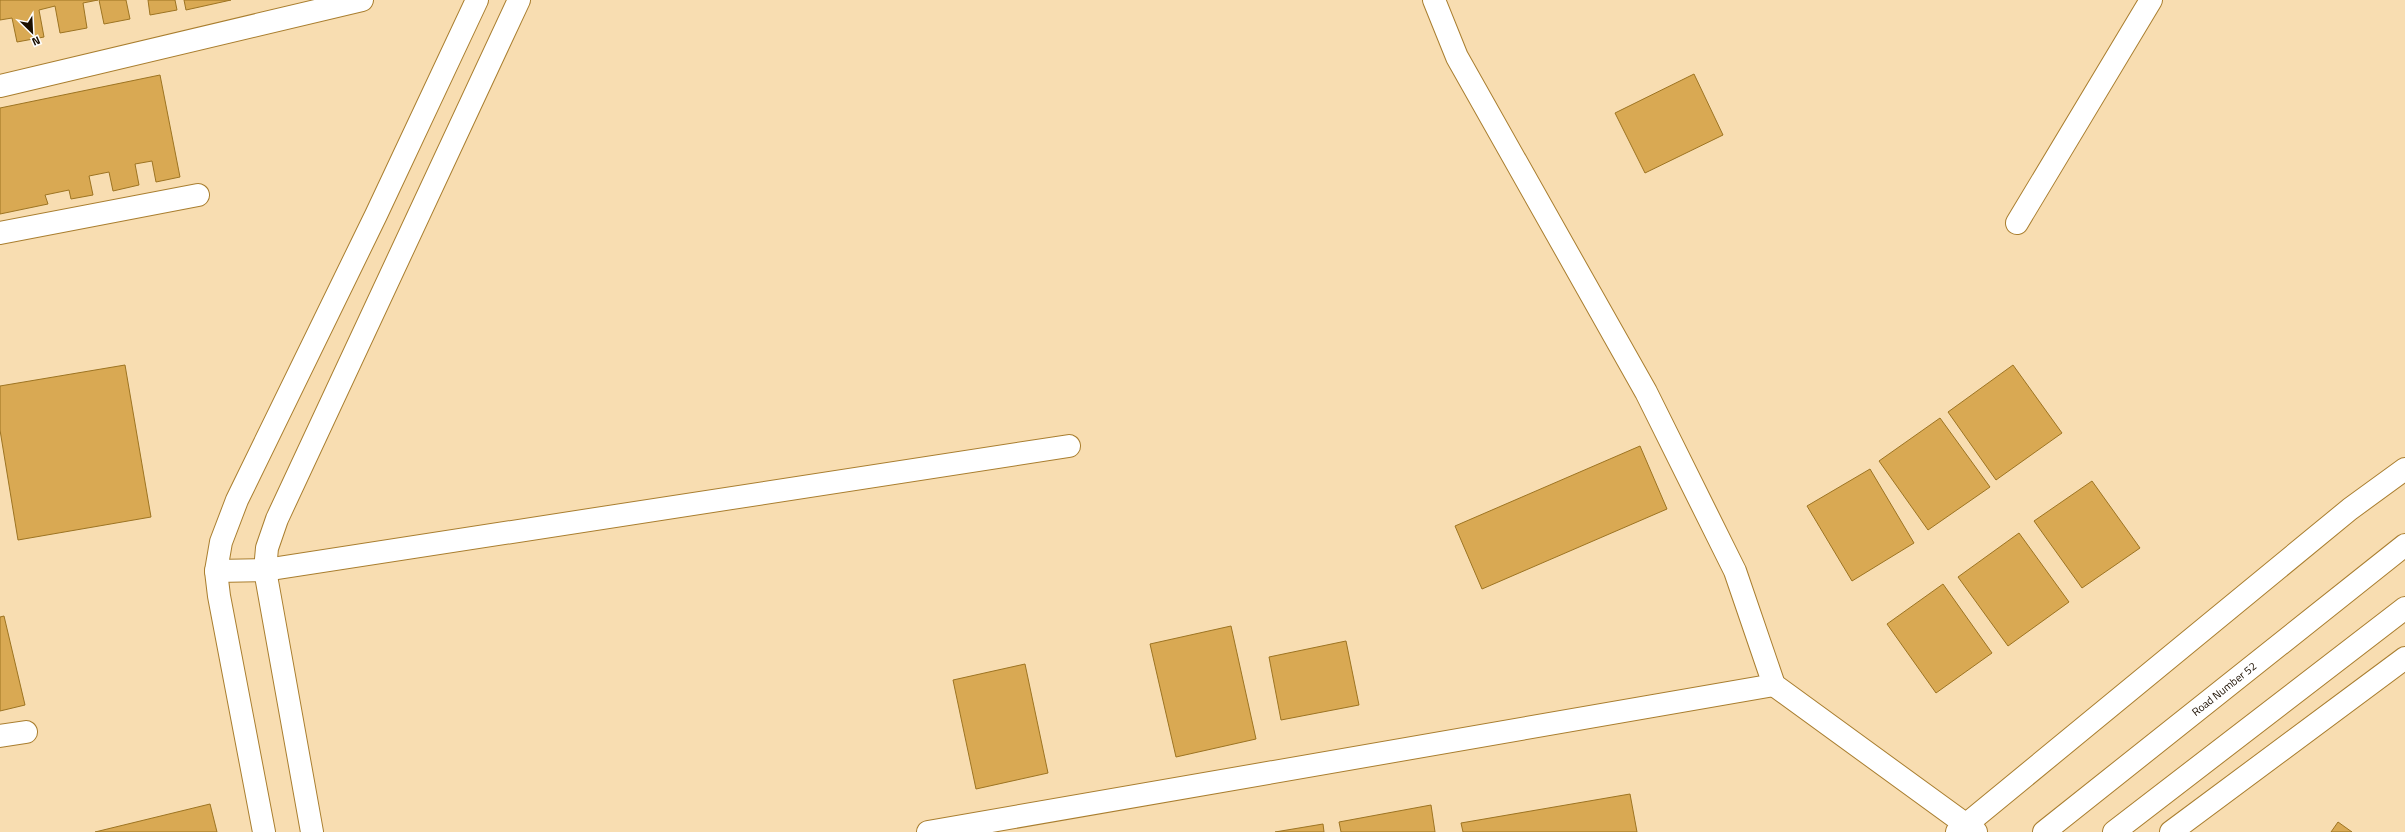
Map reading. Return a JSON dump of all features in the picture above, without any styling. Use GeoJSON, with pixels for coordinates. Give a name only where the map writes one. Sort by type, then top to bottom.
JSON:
{"type":"FeatureCollection","features":[{"type":"Feature","properties":{"kind":"street"},"geometry":{"type":"LineString","coordinates":[[0,86],[362,0]]}},
{"type":"Feature","properties":{"kind":"street"},"geometry":{"type":"LineString","coordinates":[[264,832],[216,571],[221,542],[237,500],[376,215],[476,0]]}},
{"type":"Feature","properties":{"kind":"street"},"geometry":{"type":"LineString","coordinates":[[312,832],[265,570],[267,548],[277,519],[519,0]]}},
{"type":"Feature","properties":{"kind":"street"},"geometry":{"type":"LineString","coordinates":[[1434,0],[1457,57],[1549,217],[1653,406],[1735,571],[1774,685],[1966,830],[2350,509],[2405,469]]}},
{"type":"Feature","properties":{"kind":"street"},"geometry":{"type":"LineString","coordinates":[[2017,223],[2151,0]]}},
{"type":"Feature","properties":{"kind":"street"},"geometry":{"type":"LineString","coordinates":[[0,233],[198,194]]}},
{"type":"Feature","properties":{"kind":"street"},"geometry":{"type":"LineString","coordinates":[[216,571],[265,570],[1069,446]]}},
{"type":"Feature","properties":{"kind":"street","name":"Road Number 52"},"geometry":{"type":"LineString","coordinates":[[2044,832],[2405,545]]}},
{"type":"Feature","properties":{"kind":"street"},"geometry":{"type":"LineString","coordinates":[[2114,832],[2405,608]]}},
{"type":"Feature","properties":{"kind":"street"},"geometry":{"type":"LineString","coordinates":[[2171,832],[2405,658]]}},
{"type":"Feature","properties":{"kind":"street"},"geometry":{"type":"LineString","coordinates":[[928,832],[1774,685]]}},
{"type":"Feature","properties":{"kind":"street"},"geometry":{"type":"LineString","coordinates":[[0,736],[26,732]]}},
{"type":"Feature","properties":{"kind":"building"},"geometry":{"type":"Polygon","coordinates":[[[0,0],[98,0],[83,3],[87,28],[60,33],[55,6],[39,10],[44,37],[17,42],[12,18],[0,20],[0,0]]]}},
{"type":"Feature","properties":{"kind":"building"},"geometry":{"type":"Polygon","coordinates":[[[99,0],[126,0],[130,19],[104,24],[99,0]]]}},
{"type":"Feature","properties":{"kind":"building"},"geometry":{"type":"Polygon","coordinates":[[[148,0],[175,0],[177,10],[150,15],[148,0]]]}},
{"type":"Feature","properties":{"kind":"building"},"geometry":{"type":"Polygon","coordinates":[[[184,0],[231,0],[186,10],[184,0]]]}},
{"type":"Feature","properties":{"kind":"building"},"geometry":{"type":"Polygon","coordinates":[[[1694,74],[1723,135],[1645,173],[1615,113],[1694,74]]]}},
{"type":"Feature","properties":{"kind":"building"},"geometry":{"type":"Polygon","coordinates":[[[160,75],[180,177],[156,182],[152,161],[135,164],[139,185],[113,191],[109,172],[89,176],[93,195],[71,199],[69,190],[45,195],[48,204],[0,214],[0,108],[160,75]]]}},
{"type":"Feature","properties":{"kind":"building"},"geometry":{"type":"Polygon","coordinates":[[[125,365],[151,517],[18,540],[0,430],[0,386],[125,365]]]}},
{"type":"Feature","properties":{"kind":"building"},"geometry":{"type":"Polygon","coordinates":[[[2013,365],[2062,433],[1996,480],[1948,412],[2013,365]]]}},
{"type":"Feature","properties":{"kind":"building"},"geometry":{"type":"Polygon","coordinates":[[[1940,418],[1990,487],[1928,530],[1879,461],[1940,418]]]}},
{"type":"Feature","properties":{"kind":"building"},"geometry":{"type":"Polygon","coordinates":[[[1640,446],[1667,509],[1482,589],[1455,526],[1640,446]]]}},
{"type":"Feature","properties":{"kind":"building"},"geometry":{"type":"Polygon","coordinates":[[[1870,469],[1914,543],[1852,581],[1807,506],[1870,469]]]}},
{"type":"Feature","properties":{"kind":"building"},"geometry":{"type":"Polygon","coordinates":[[[2092,481],[2140,548],[2082,588],[2034,521],[2092,481]]]}},
{"type":"Feature","properties":{"kind":"building"},"geometry":{"type":"Polygon","coordinates":[[[2019,533],[2069,602],[2008,646],[1958,577],[2019,533]]]}},
{"type":"Feature","properties":{"kind":"building"},"geometry":{"type":"Polygon","coordinates":[[[1943,584],[1992,653],[1936,693],[1887,624],[1943,584]]]}},
{"type":"Feature","properties":{"kind":"building"},"geometry":{"type":"Polygon","coordinates":[[[4,616],[25,705],[0,711],[0,617],[4,616]]]}},
{"type":"Feature","properties":{"kind":"building"},"geometry":{"type":"Polygon","coordinates":[[[1231,626],[1256,739],[1176,757],[1150,644],[1231,626]]]}},
{"type":"Feature","properties":{"kind":"building"},"geometry":{"type":"Polygon","coordinates":[[[1346,641],[1359,705],[1281,720],[1269,657],[1346,641]]]}},
{"type":"Feature","properties":{"kind":"building"},"geometry":{"type":"Polygon","coordinates":[[[1025,664],[1048,773],[976,789],[953,680],[1025,664]]]}},
{"type":"Feature","properties":{"kind":"building"},"geometry":{"type":"Polygon","coordinates":[[[1630,794],[1637,832],[1463,832],[1461,823],[1630,794]]]}},
{"type":"Feature","properties":{"kind":"building"},"geometry":{"type":"Polygon","coordinates":[[[210,804],[217,832],[95,832],[210,804]]]}},
{"type":"Feature","properties":{"kind":"building"},"geometry":{"type":"Polygon","coordinates":[[[1431,805],[1435,832],[1341,832],[1339,822],[1431,805]]]}},
{"type":"Feature","properties":{"kind":"building"},"geometry":{"type":"Polygon","coordinates":[[[2338,822],[2352,832],[2331,832],[2338,822]]]}},
{"type":"Feature","properties":{"kind":"building"},"geometry":{"type":"Polygon","coordinates":[[[1323,824],[1324,832],[1275,832],[1323,824]]]}}]}
